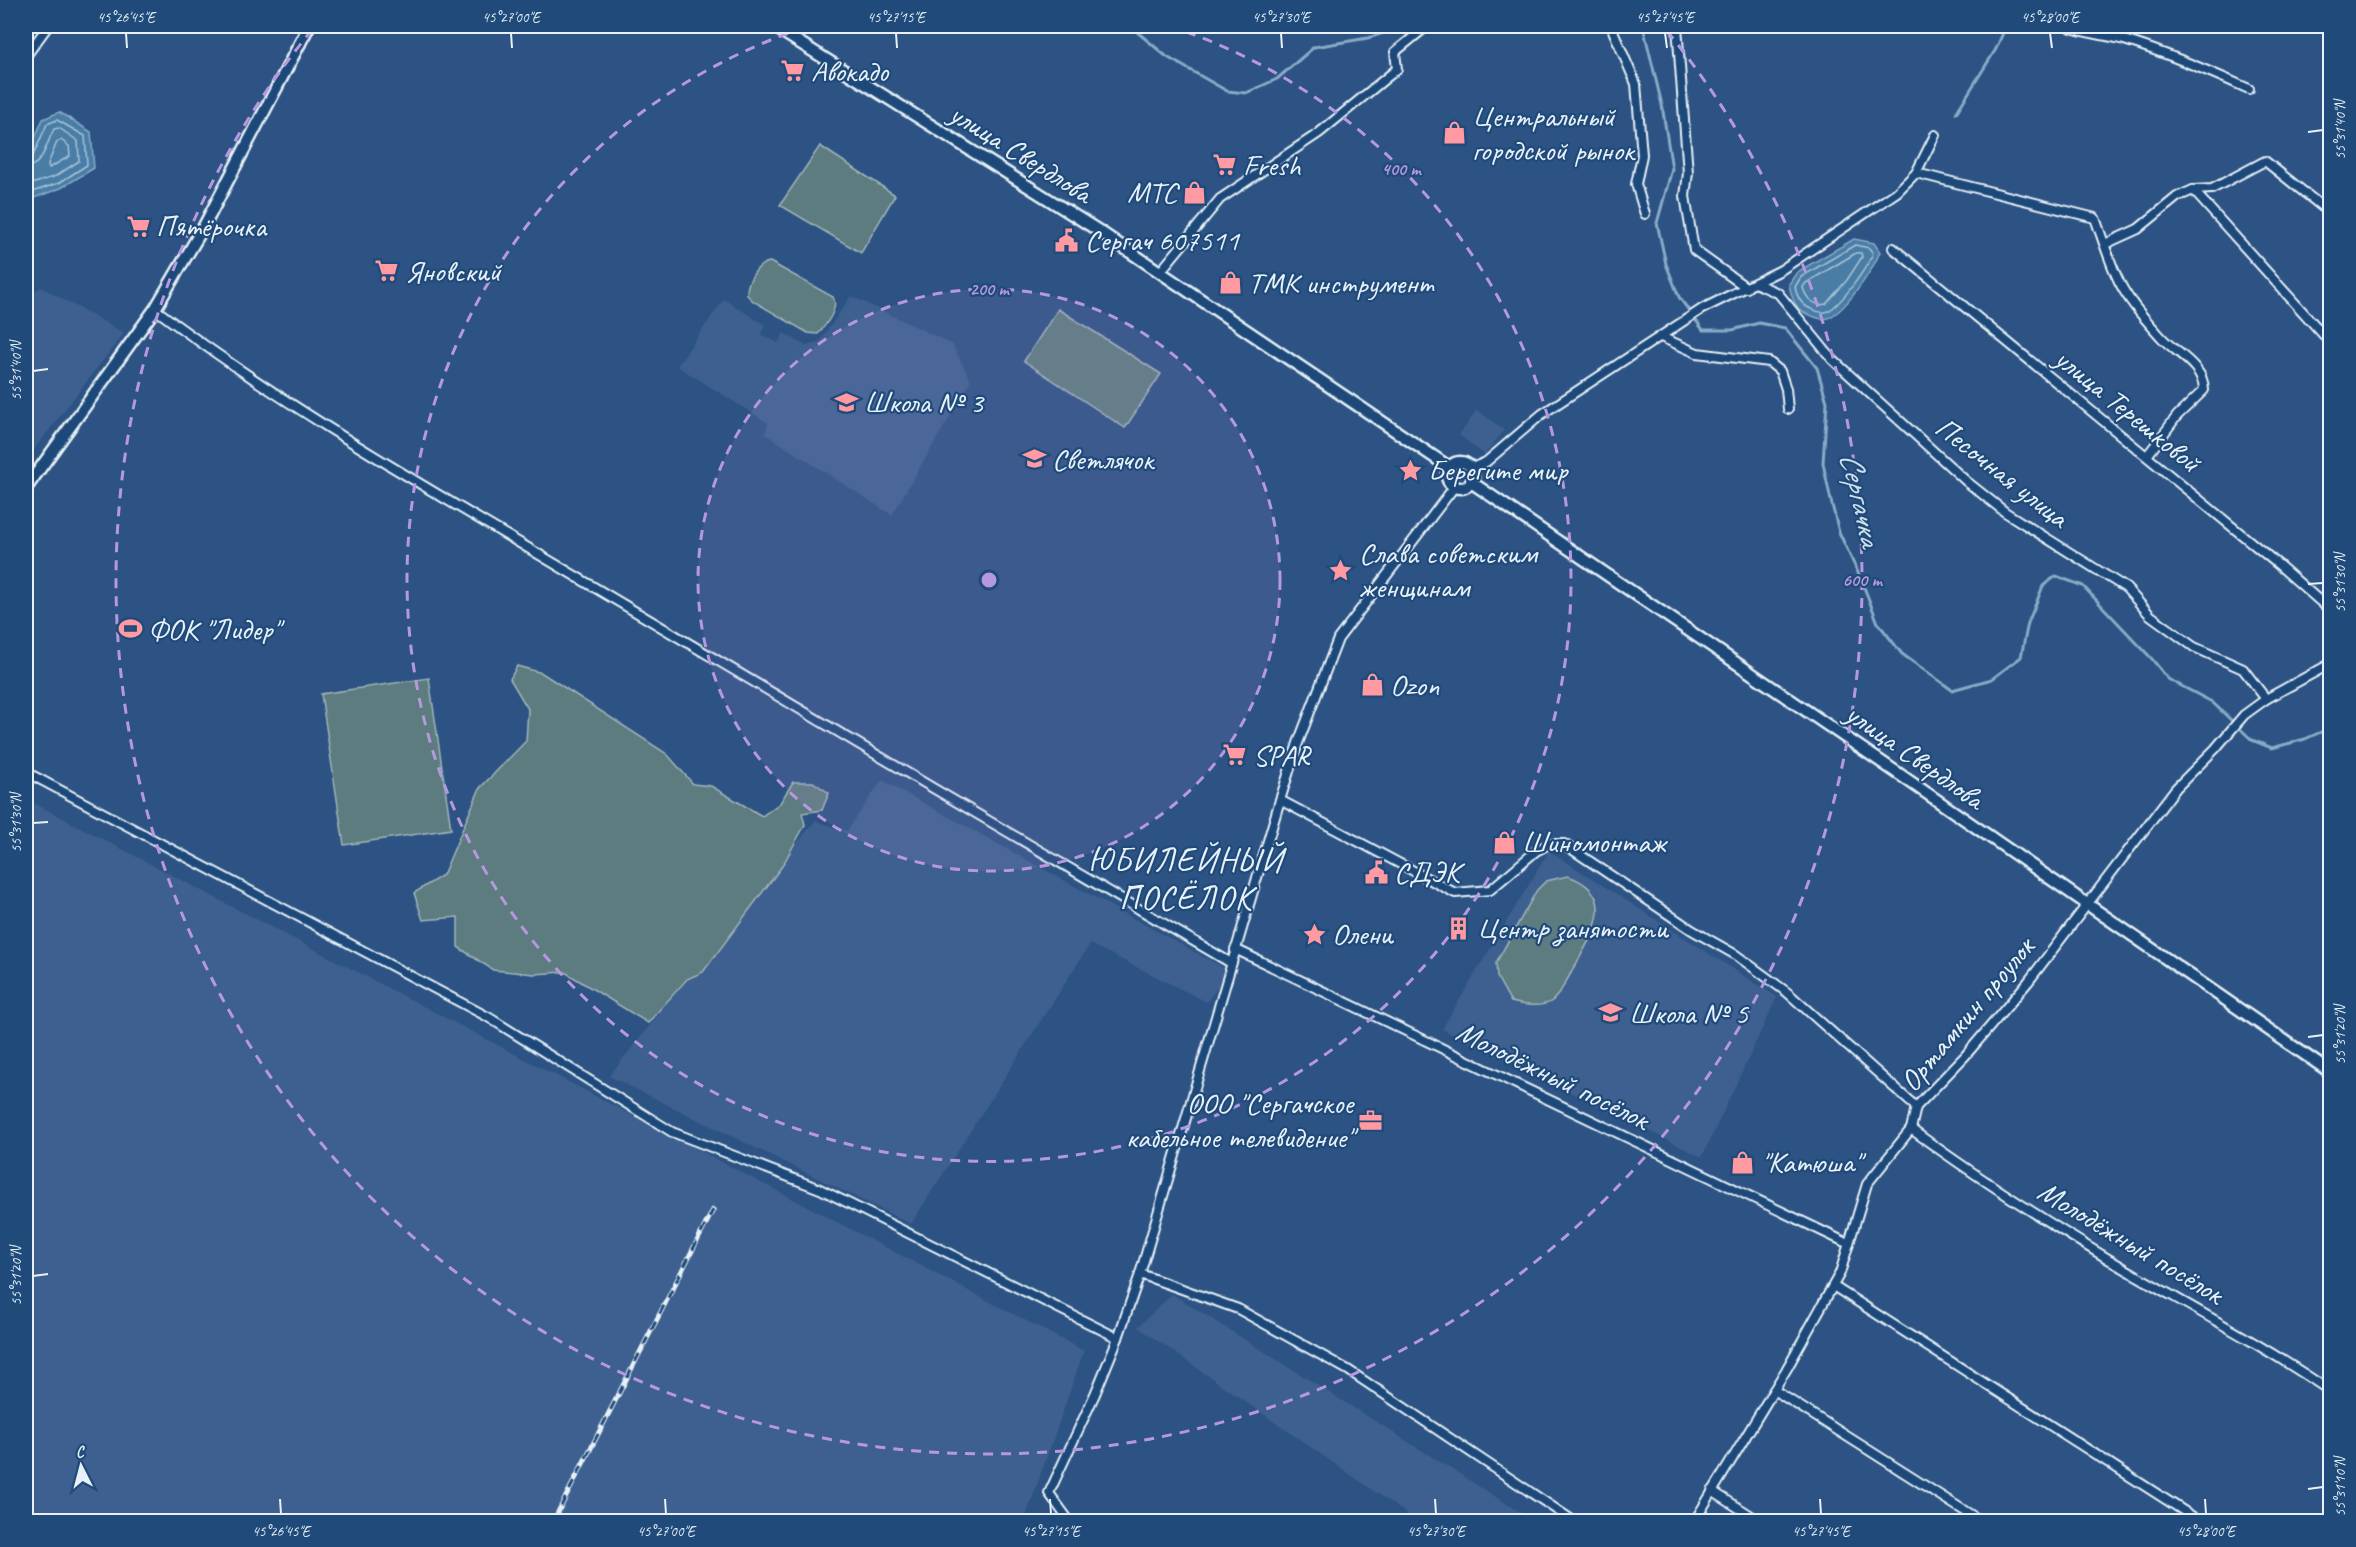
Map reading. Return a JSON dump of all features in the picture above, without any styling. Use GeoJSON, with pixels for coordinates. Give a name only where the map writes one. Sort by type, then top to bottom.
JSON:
{"type":"FeatureCollection","features":[{"type":"Feature","properties":{"kind":"street"},"geometry":{"type":"LineString","coordinates":[[26,56],[48,26]]}},
{"type":"Feature","properties":{"kind":"street"},"geometry":{"type":"LineString","coordinates":[[26,488],[155,309],[203,228],[309,26]]}},
{"type":"Feature","properties":{"kind":"street","name":"улица Свердлова"},"geometry":{"type":"LineString","coordinates":[[773,26],[1099,231],[1449,467]]}},
{"type":"Feature","properties":{"kind":"street"},"geometry":{"type":"LineString","coordinates":[[1160,272],[1220,199],[1319,133],[1396,69],[1395,52],[1427,26]]}},
{"type":"Feature","properties":{"kind":"street"},"geometry":{"type":"LineString","coordinates":[[1611,26],[1636,84],[1642,155],[1636,184],[1645,214]]}},
{"type":"Feature","properties":{"kind":"street"},"geometry":{"type":"LineString","coordinates":[[1677,26],[1688,173],[1685,196],[1694,250],[1747,288]]}},
{"type":"Feature","properties":{"kind":"street"},"geometry":{"type":"LineString","coordinates":[[2066,26],[2081,32],[2122,39],[2209,71],[2249,89]]}},
{"type":"Feature","properties":{"kind":"street"},"geometry":{"type":"LineString","coordinates":[[1472,468],[1486,462],[1542,414],[1702,309],[1781,270],[1897,192],[1916,173],[1935,135]]}},
{"type":"Feature","properties":{"kind":"street"},"geometry":{"type":"LineString","coordinates":[[2105,244],[2138,229],[2177,197],[2193,190],[2212,189],[2265,161],[2331,213]]}},
{"type":"Feature","properties":{"kind":"street"},"geometry":{"type":"LineString","coordinates":[[1916,173],[2095,218],[2116,276],[2130,301],[2165,341],[2200,373],[2204,382],[2204,390],[2177,416],[2146,456]]}},
{"type":"Feature","properties":{"kind":"street"},"geometry":{"type":"LineString","coordinates":[[2193,190],[2331,342]]}},
{"type":"Feature","properties":{"kind":"street","name":"улица Терешковой"},"geometry":{"type":"LineString","coordinates":[[1893,248],[2331,610]]}},
{"type":"Feature","properties":{"kind":"street","name":"Песочная улица"},"geometry":{"type":"LineString","coordinates":[[1755,283],[1778,293],[1832,359],[1966,481],[2005,512],[2126,588],[2150,615],[2194,647],[2243,669],[2265,699]]}},
{"type":"Feature","properties":{"kind":"street"},"geometry":{"type":"LineString","coordinates":[[155,309],[267,389],[423,485],[870,752],[1231,963]]}},
{"type":"Feature","properties":{"kind":"street"},"geometry":{"type":"LineString","coordinates":[[1661,337],[1697,353],[1769,362],[1780,371],[1786,389],[1788,409]]}},
{"type":"Feature","properties":{"kind":"street"},"geometry":{"type":"LineString","coordinates":[[1456,462],[1465,462],[1472,468],[1471,482],[1464,487],[1455,486],[1449,481],[1447,474],[1449,467],[1456,462]]}},
{"type":"Feature","properties":{"kind":"street","name":"улица Свердлова"},"geometry":{"type":"LineString","coordinates":[[1471,482],[2331,1072]]}},
{"type":"Feature","properties":{"kind":"street"},"geometry":{"type":"LineString","coordinates":[[1070,1521],[1049,1493],[1095,1394],[1118,1338],[1140,1274],[1298,743],[1338,639],[1455,486]]}},
{"type":"Feature","properties":{"kind":"street","name":"Ортамкин проулок"},"geometry":{"type":"LineString","coordinates":[[1694,1521],[1774,1390],[1840,1273],[1867,1184],[1911,1129],[1916,1107],[1965,1056],[2028,982],[2176,788],[2215,749],[2244,715],[2265,699],[2331,664]]}},
{"type":"Feature","properties":{"kind":"street"},"geometry":{"type":"LineString","coordinates":[[26,772],[488,1017],[672,1132],[820,1189],[1118,1338]]}},
{"type":"Feature","properties":{"kind":"street"},"geometry":{"type":"LineString","coordinates":[[1280,800],[1455,893],[1490,890],[1536,852],[1549,844],[1564,844],[1692,930],[1736,955],[1788,993],[1916,1107]]}},
{"type":"Feature","properties":{"kind":"street","name":"Молодёжный посёлок"},"geometry":{"type":"LineString","coordinates":[[1235,949],[1849,1244]]}},
{"type":"Feature","properties":{"kind":"street","name":"Молодёжный посёлок"},"geometry":{"type":"LineString","coordinates":[[1911,1129],[1963,1167],[2099,1253],[2291,1364],[2331,1390]]}},
{"type":"Feature","properties":{"kind":"street"},"geometry":{"type":"LineString","coordinates":[[1140,1274],[1238,1309],[1348,1370],[1575,1521]]}},
{"type":"Feature","properties":{"kind":"street"},"geometry":{"type":"LineString","coordinates":[[1833,1286],[2201,1521]]}},
{"type":"Feature","properties":{"kind":"street"},"geometry":{"type":"LineString","coordinates":[[1774,1390],[1982,1521]]}},
{"type":"Feature","properties":{"kind":"street"},"geometry":{"type":"LineString","coordinates":[[1712,1491],[1761,1521]]}},
{"type":"Feature","properties":{"kind":"shaded area"},"geometry":{"type":"Polygon","coordinates":[[[41,287],[124,333],[26,460],[26,298],[41,287]]]}},
{"type":"Feature","properties":{"kind":"shaded area","name":"Школа № 3"},"geometry":{"type":"Polygon","coordinates":[[[851,296],[952,344],[971,381],[892,515],[765,434],[768,423],[677,366],[724,299],[765,325],[761,334],[778,343],[784,333],[806,346],[820,341],[851,296]]]}},
{"type":"Feature","properties":{"kind":"shaded area"},"geometry":{"type":"Polygon","coordinates":[[[1477,410],[1504,430],[1485,455],[1459,435],[1477,410]]]}},
{"type":"Feature","properties":{"kind":"shaded area"},"geometry":{"type":"Polygon","coordinates":[[[882,780],[1229,971],[1207,1002],[1090,944],[911,1224],[609,1076],[815,821],[847,831],[882,780]]]}},
{"type":"Feature","properties":{"kind":"shaded area"},"geometry":{"type":"Polygon","coordinates":[[[26,799],[1084,1351],[1025,1519],[1028,1521],[26,1521],[26,799]]]}},
{"type":"Feature","properties":{"kind":"shaded area","name":"Школа № 5"},"geometry":{"type":"Polygon","coordinates":[[[1549,851],[1777,997],[1702,1157],[1442,1029],[1549,851]]]}},
{"type":"Feature","properties":{"kind":"shaded area"},"geometry":{"type":"Polygon","coordinates":[[[1172,1294],[1534,1521],[1417,1521],[1138,1327],[1172,1294]]]}},
{"type":"Feature","properties":{"kind":"green space"},"geometry":{"type":"Polygon","coordinates":[[[820,146],[895,195],[861,253],[780,205],[820,146]]]}},
{"type":"Feature","properties":{"kind":"green space"},"geometry":{"type":"Polygon","coordinates":[[[770,262],[833,297],[833,311],[818,334],[808,333],[753,301],[747,295],[753,274],[765,263],[770,262]]]}},
{"type":"Feature","properties":{"kind":"green space"},"geometry":{"type":"Polygon","coordinates":[[[1058,309],[1161,374],[1125,428],[1024,361],[1058,309]]]}},
{"type":"Feature","properties":{"kind":"green space"},"geometry":{"type":"Polygon","coordinates":[[[517,666],[542,673],[667,754],[693,784],[711,786],[762,816],[780,803],[793,782],[813,782],[829,793],[822,810],[802,813],[805,825],[782,866],[703,972],[687,979],[648,1023],[565,972],[534,974],[493,970],[458,947],[458,917],[423,920],[414,893],[443,875],[480,788],[526,741],[528,709],[510,679],[517,666]]]}},
{"type":"Feature","properties":{"kind":"green space"},"geometry":{"type":"Polygon","coordinates":[[[429,678],[451,829],[344,845],[321,694],[429,678]]]}},
{"type":"Feature","properties":{"kind":"green space"},"geometry":{"type":"Polygon","coordinates":[[[1568,876],[1584,884],[1593,893],[1598,903],[1595,927],[1556,998],[1538,1005],[1511,1002],[1497,977],[1496,963],[1537,890],[1546,881],[1568,876]]]}},
{"type":"Feature","properties":{"kind":"water"},"geometry":{"type":"Polygon","coordinates":[[[59,112],[91,132],[94,168],[61,188],[26,201],[26,159],[43,119],[59,112]]]}},
{"type":"Feature","properties":{"kind":"water"},"geometry":{"type":"Polygon","coordinates":[[[1854,239],[1874,243],[1880,252],[1857,290],[1833,316],[1825,319],[1803,312],[1794,302],[1789,284],[1797,272],[1854,239]]]}},
{"type":"Feature","properties":{"kind":"waterway","name":"Сергачка"},"geometry":{"type":"LineString","coordinates":[[1130,26],[1167,57],[1227,91],[1246,93],[1277,79],[1314,47],[1368,38],[1405,26]]}},
{"type":"Feature","properties":{"kind":"waterway","name":"Сергачка"},"geometry":{"type":"LineString","coordinates":[[1643,26],[1662,105],[1672,169],[1657,223],[1666,264],[1679,297],[1703,330],[1732,330],[1759,323],[1785,328],[1817,368],[1827,402],[1823,463],[1839,532],[1878,623],[1902,654],[1952,690],[1992,679],[2021,657],[2028,623],[2043,586],[2056,576],[2083,586],[2168,679],[2212,702],[2252,740],[2272,748],[2305,739],[2330,728]]}},
{"type":"Feature","properties":{"kind":"waterway"},"geometry":{"type":"LineString","coordinates":[[1956,113],[1996,49],[2006,26]]}},
{"type":"Feature","properties":{"kind":"railway"},"geometry":{"type":"LineString","coordinates":[[553,1522],[713,1210]]}},
{"type":"Feature","properties":{"kind":"place","name":"Авокадо"},"geometry":{"type":"Point","coordinates":[793,71]}},
{"type":"Feature","properties":{"kind":"place","name":"Центральный городской рынок"},"geometry":{"type":"Point","coordinates":[1454,133]}},
{"type":"Feature","properties":{"kind":"place","name":"Fresh"},"geometry":{"type":"Point","coordinates":[1225,165]}},
{"type":"Feature","properties":{"kind":"place","name":"МТС"},"geometry":{"type":"Point","coordinates":[1195,192]}},
{"type":"Feature","properties":{"kind":"place","name":"Пятёрочка"},"geometry":{"type":"Point","coordinates":[138,226]}},
{"type":"Feature","properties":{"kind":"place","name":"Сергач 607511"},"geometry":{"type":"Point","coordinates":[1067,240]}},
{"type":"Feature","properties":{"kind":"place","name":"Яновский"},"geometry":{"type":"Point","coordinates":[387,271]}},
{"type":"Feature","properties":{"kind":"place","name":"ТМК инструмент"},"geometry":{"type":"Point","coordinates":[1230,283]}},
{"type":"Feature","properties":{"kind":"place","name":"Школа № 3"},"geometry":{"type":"Point","coordinates":[846,402]}},
{"type":"Feature","properties":{"kind":"place","name":"Светлячок"},"geometry":{"type":"Point","coordinates":[1034,459]}},
{"type":"Feature","properties":{"kind":"place","name":"Берегите мир"},"geometry":{"type":"Point","coordinates":[1410,470]}},
{"type":"Feature","properties":{"kind":"place","name":"Слава советским женщинам"},"geometry":{"type":"Point","coordinates":[1341,570]}},
{"type":"Feature","properties":{"kind":"place","name":"ФОК \"Лидер\""},"geometry":{"type":"Point","coordinates":[130,629]}},
{"type":"Feature","properties":{"kind":"place","name":"Ozon"},"geometry":{"type":"Point","coordinates":[1372,685]}},
{"type":"Feature","properties":{"kind":"place","name":"SPAR"},"geometry":{"type":"Point","coordinates":[1235,755]}},
{"type":"Feature","properties":{"kind":"place","name":"Шиномонтаж"},"geometry":{"type":"Point","coordinates":[1504,842]}},
{"type":"Feature","properties":{"kind":"place","name":"СДЭК"},"geometry":{"type":"Point","coordinates":[1376,872]}},
{"type":"Feature","properties":{"kind":"place","name":"Центр занятости"},"geometry":{"type":"Point","coordinates":[1459,928]}},
{"type":"Feature","properties":{"kind":"place","name":"Олени"},"geometry":{"type":"Point","coordinates":[1314,934]}},
{"type":"Feature","properties":{"kind":"place","name":"Школа № 5"},"geometry":{"type":"Point","coordinates":[1611,1013]}},
{"type":"Feature","properties":{"kind":"place","name":"ООО \"Сергачское кабельное телевидение\""},"geometry":{"type":"Point","coordinates":[1371,1120]}},
{"type":"Feature","properties":{"kind":"place","name":"\"Катюша\""},"geometry":{"type":"Point","coordinates":[1743,1162]}},
{"type":"Feature","properties":{"kind":"district","name":"ЮБИЛЕЙНЫЙ ПОСЁЛОК"},"geometry":{"type":"Point","coordinates":[1186,879]}}]}
